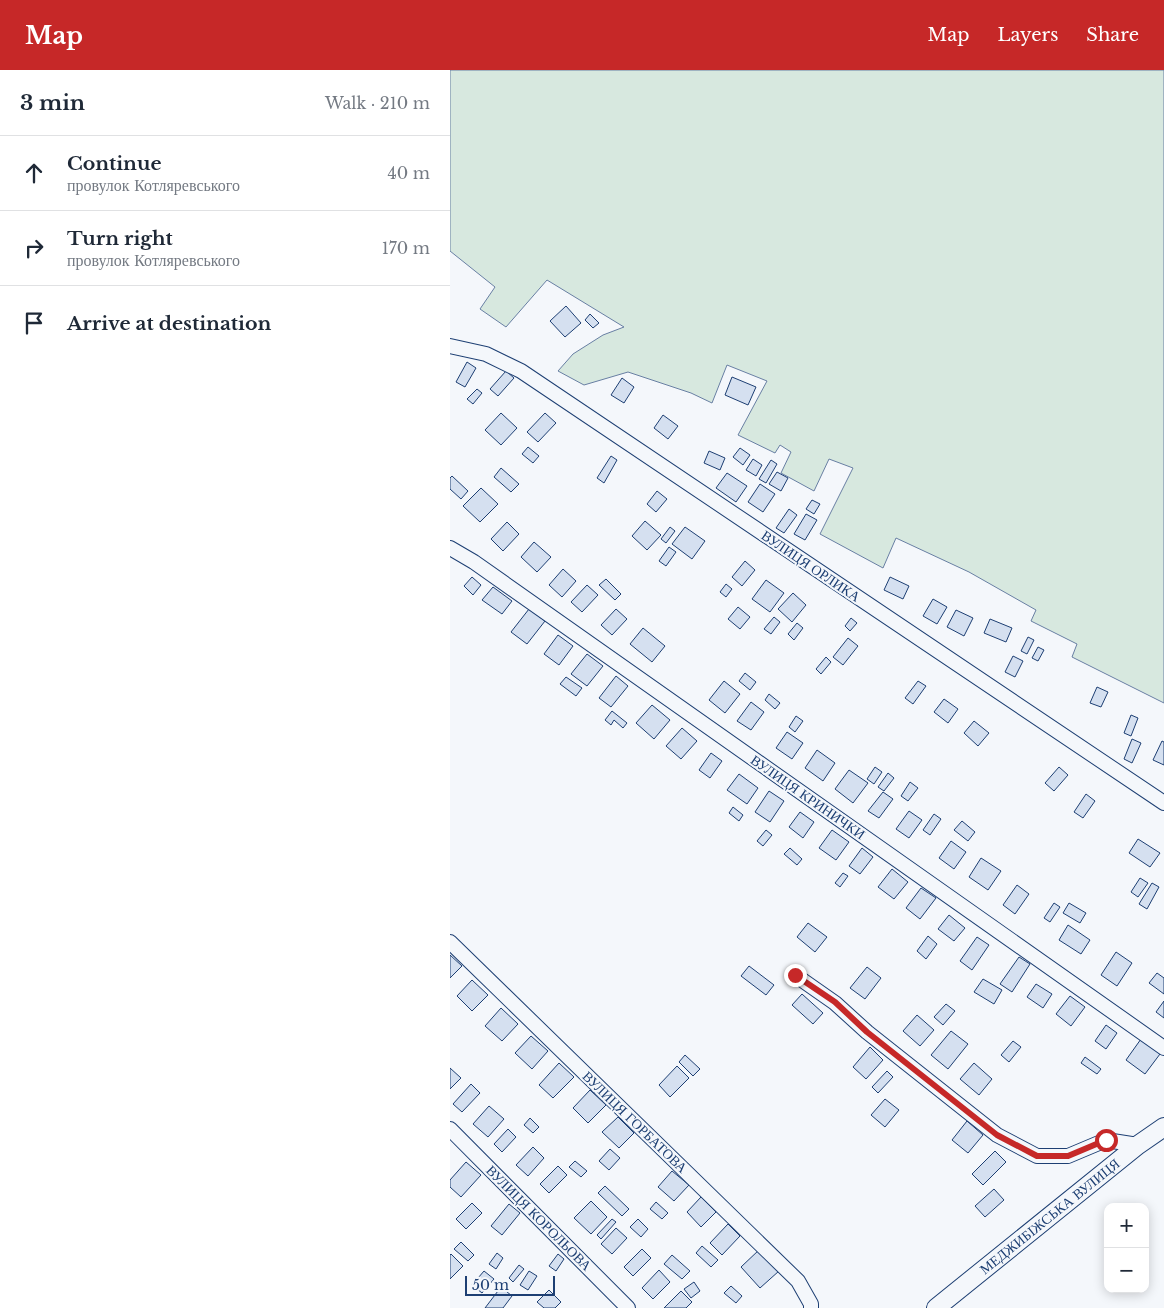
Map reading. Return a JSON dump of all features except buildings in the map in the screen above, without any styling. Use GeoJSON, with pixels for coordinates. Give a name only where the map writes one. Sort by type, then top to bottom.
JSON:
{"type":"FeatureCollection","features":[{"type":"Feature","properties":{"kind":"main road","name":"МЕДЖИБІЖСЬКА ВУЛИЦЯ"},"geometry":{"type":"LineString","coordinates":[[936,1308],[1164,1126]]}},
{"type":"Feature","properties":{"kind":"street","name":"ВУЛИЦЯ ОРЛИКА"},"geometry":{"type":"LineString","coordinates":[[450,346],[486,354],[521,371],[1164,803]]}},
{"type":"Feature","properties":{"kind":"street","name":"ВУЛИЦЯ КРИНИЧКИ"},"geometry":{"type":"LineString","coordinates":[[450,548],[474,562],[1164,1048]]}},
{"type":"Feature","properties":{"kind":"street","name":"ВУЛИЦЯ ГОРБАТОВА"},"geometry":{"type":"LineString","coordinates":[[450,942],[798,1280],[812,1308]]}},
{"type":"Feature","properties":{"kind":"street"},"geometry":{"type":"LineString","coordinates":[[795,975],[835,1002],[867,1032],[997,1135],[1037,1156],[1068,1156],[1106,1140],[1138,1145]]}},
{"type":"Feature","properties":{"kind":"street","name":"ВУЛИЦЯ КОРОЛЬОВА"},"geometry":{"type":"LineString","coordinates":[[450,1129],[628,1308]]}},
{"type":"Feature","properties":{"kind":"shaded area"},"geometry":{"type":"Polygon","coordinates":[[[450,70],[1164,70],[1164,703],[1072,657],[1077,644],[1031,621],[1036,610],[969,572],[896,538],[883,568],[820,534],[853,468],[829,459],[814,491],[781,473],[791,452],[780,445],[775,453],[738,435],[767,381],[727,365],[712,403],[691,393],[628,372],[584,385],[558,371],[573,354],[603,335],[624,327],[547,280],[506,327],[480,309],[495,287],[450,251],[450,70]]]}},
{"type":"Feature","properties":{"kind":"route"},"geometry":{"type":"LineString","coordinates":[[795,975],[835,1002],[867,1032],[997,1135],[1037,1156],[1068,1156],[1106,1140]]}}]}
